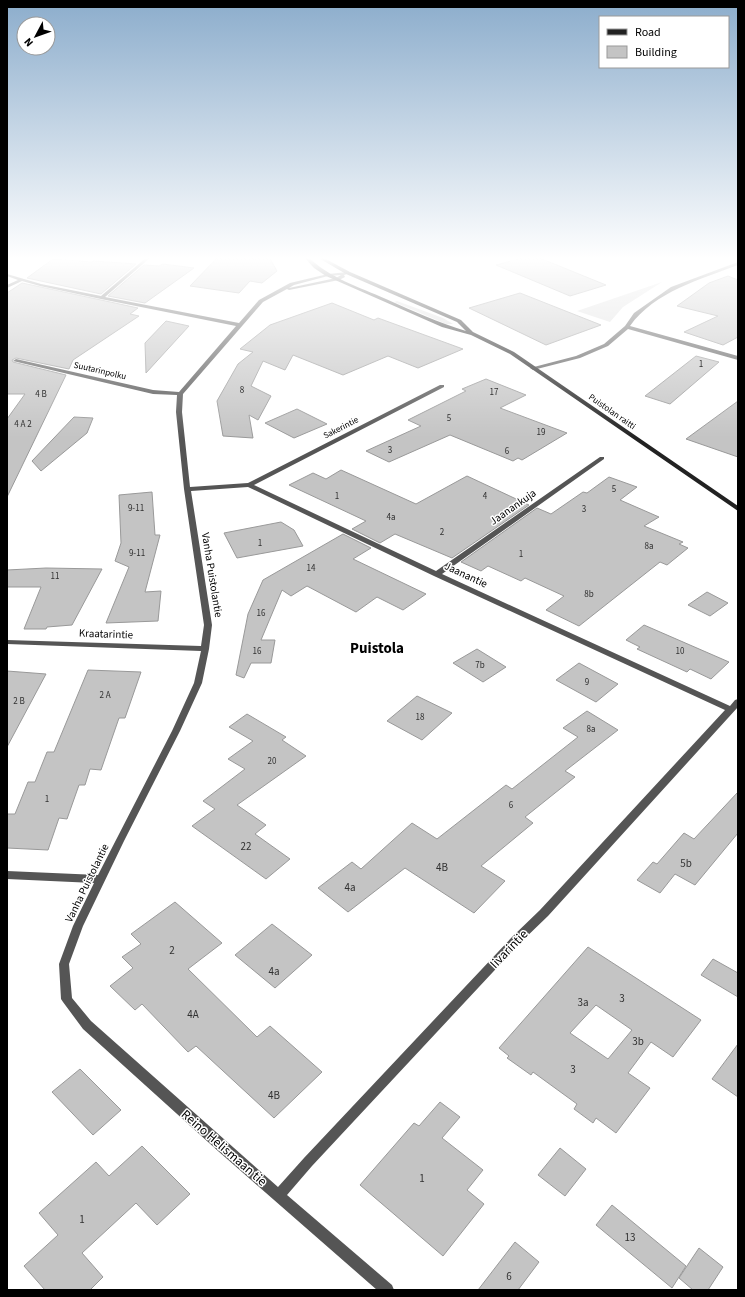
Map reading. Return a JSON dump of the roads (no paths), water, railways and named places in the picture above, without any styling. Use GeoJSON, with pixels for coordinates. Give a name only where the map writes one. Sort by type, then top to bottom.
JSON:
{"type":"FeatureCollection","features":[{"type":"Feature","properties":{"kind":"main road","name":"Puistolan raitti"},"geometry":{"type":"LineString","coordinates":[[425,318],[444,326],[474,334],[512,354],[738,509]]}},
{"type":"Feature","properties":{"kind":"main road","name":"Puistolan raitti"},"geometry":{"type":"LineString","coordinates":[[451,318],[459,321],[474,334]]}},
{"type":"Feature","properties":{"kind":"street"},"geometry":{"type":"LineString","coordinates":[[201,318],[239,325]]}},
{"type":"Feature","properties":{"kind":"street"},"geometry":{"type":"LineString","coordinates":[[180,394],[246,318]]}},
{"type":"Feature","properties":{"kind":"street"},"geometry":{"type":"LineString","coordinates":[[534,368],[594,352],[606,345],[627,327],[634,318]]}},
{"type":"Feature","properties":{"kind":"street"},"geometry":{"type":"LineString","coordinates":[[627,327],[738,358]]}},
{"type":"Feature","properties":{"kind":"street","name":"Suutarinpolku"},"geometry":{"type":"LineString","coordinates":[[16,360],[154,392],[180,394]]}},
{"type":"Feature","properties":{"kind":"street","name":"Sakerintie"},"geometry":{"type":"LineString","coordinates":[[249,485],[442,386]]}},
{"type":"Feature","properties":{"kind":"street","name":"Vanha Puistolantie"},"geometry":{"type":"LineString","coordinates":[[68,999],[64,964],[78,926],[176,731],[198,683],[205,649],[208,625],[187,489],[179,412],[180,394]]}},
{"type":"Feature","properties":{"kind":"street","name":"Jaanankuja"},"geometry":{"type":"LineString","coordinates":[[437,574],[602,458]]}},
{"type":"Feature","properties":{"kind":"street","name":"Jaanantie"},"geometry":{"type":"LineString","coordinates":[[187,489],[249,485],[437,574],[734,705]]}},
{"type":"Feature","properties":{"kind":"street","name":"Kraatarintie"},"geometry":{"type":"LineString","coordinates":[[7,642],[205,649]]}},
{"type":"Feature","properties":{"kind":"street","name":"Iivarintie"},"geometry":{"type":"LineString","coordinates":[[278,1196],[350,1116],[549,907],[734,705]]}},
{"type":"Feature","properties":{"kind":"street"},"geometry":{"type":"LineString","coordinates":[[7,875],[101,879]]}},
{"type":"Feature","properties":{"kind":"street","name":"Reino Helismaan tie"},"geometry":{"type":"LineString","coordinates":[[68,999],[87,1025],[222,1147],[387,1290]]}},
{"type":"Feature","properties":{"kind":"district","name":"Puistola"},"geometry":{"type":"Point","coordinates":[377,648]}}]}
